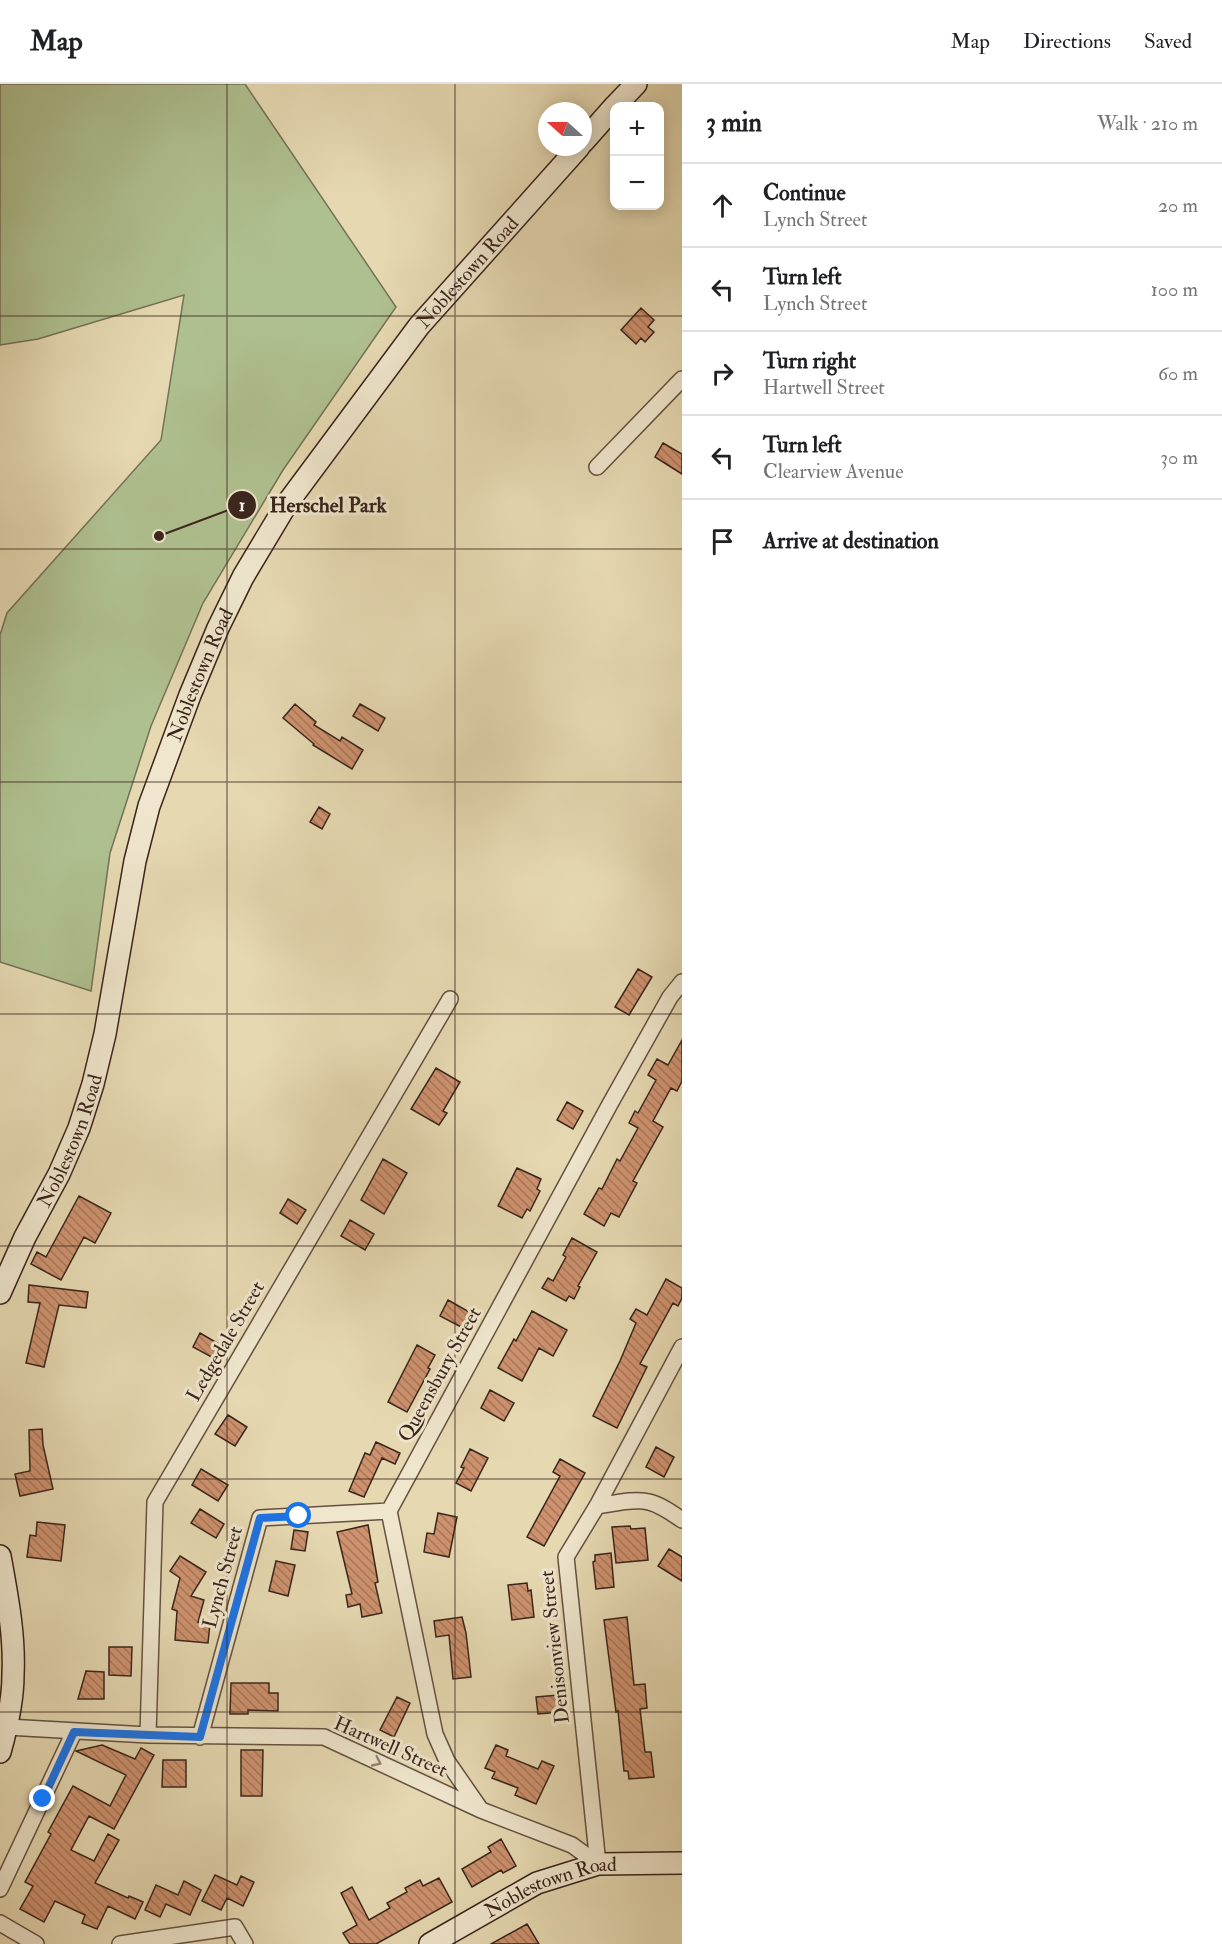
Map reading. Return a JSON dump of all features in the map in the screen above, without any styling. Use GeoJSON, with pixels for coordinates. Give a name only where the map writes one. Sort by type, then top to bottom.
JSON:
{"type":"FeatureCollection","features":[{"type":"Feature","properties":{"kind":"main road"},"geometry":{"type":"LineString","coordinates":[[620,102],[636,84]]}},
{"type":"Feature","properties":{"kind":"main road"},"geometry":{"type":"LineString","coordinates":[[592,132],[610,112]]}},
{"type":"Feature","properties":{"kind":"main road","name":"Noblestown Road"},"geometry":{"type":"LineString","coordinates":[[0,1293],[25,1237],[59,1174],[93,1084],[105,1034],[135,861],[148,806],[190,695],[218,628],[243,577],[286,505],[419,326],[571,156]]}},
{"type":"Feature","properties":{"kind":"main road"},"geometry":{"type":"LineString","coordinates":[[0,1556],[13,1636],[14,1676],[7,1727],[0,1752]]}},
{"type":"Feature","properties":{"kind":"main road","name":"Noblestown Road"},"geometry":{"type":"LineString","coordinates":[[430,1944],[537,1883],[598,1864],[682,1863]]}},
{"type":"Feature","properties":{"kind":"street"},"geometry":{"type":"LineString","coordinates":[[597,466],[682,379]]}},
{"type":"Feature","properties":{"kind":"street","name":"Queensbury Street"},"geometry":{"type":"LineString","coordinates":[[389,1511],[610,1104],[670,997],[682,982]]}},
{"type":"Feature","properties":{"kind":"street","name":"Ledgedale Street"},"geometry":{"type":"LineString","coordinates":[[148,1735],[155,1502],[450,999]]}},
{"type":"Feature","properties":{"kind":"street","name":"Denisonview Street"},"geometry":{"type":"LineString","coordinates":[[598,1864],[566,1557],[597,1506],[682,1347]]}},
{"type":"Feature","properties":{"kind":"street"},"geometry":{"type":"LineString","coordinates":[[597,1506],[647,1501],[682,1520]]}},
{"type":"Feature","properties":{"kind":"street"},"geometry":{"type":"LineString","coordinates":[[389,1511],[435,1734],[447,1761],[481,1810]]}},
{"type":"Feature","properties":{"kind":"street","name":"Lynch Street"},"geometry":{"type":"LineString","coordinates":[[200,1737],[260,1518],[389,1511]]}},
{"type":"Feature","properties":{"kind":"street","name":"Hartwell Street"},"geometry":{"type":"LineString","coordinates":[[7,1727],[200,1737],[324,1737],[481,1810],[572,1845],[598,1864]]}},
{"type":"Feature","properties":{"kind":"street"},"geometry":{"type":"LineString","coordinates":[[0,1889],[74,1732]]}},
{"type":"Feature","properties":{"kind":"street"},"geometry":{"type":"LineString","coordinates":[[0,1923],[36,1944]]}},
{"type":"Feature","properties":{"kind":"street"},"geometry":{"type":"LineString","coordinates":[[120,1944],[236,1927],[244,1944]]}},
{"type":"Feature","properties":{"kind":"green space"},"geometry":{"type":"Polygon","coordinates":[[[0,84],[245,84],[396,307],[283,470],[203,603],[151,726],[110,853],[91,991],[0,962],[0,635],[7,613],[161,440],[184,295],[38,339],[0,345],[0,84]]]}},
{"type":"Feature","properties":{"kind":"building"},"geometry":{"type":"Polygon","coordinates":[[[641,308],[654,320],[648,327],[654,332],[645,342],[641,338],[636,344],[621,330],[641,308]]]}},
{"type":"Feature","properties":{"kind":"building"},"geometry":{"type":"Polygon","coordinates":[[[663,443],[682,454],[682,474],[655,457],[663,443]]]}},
{"type":"Feature","properties":{"kind":"building"},"geometry":{"type":"Polygon","coordinates":[[[295,704],[316,722],[314,725],[340,741],[342,737],[363,750],[352,769],[313,745],[283,718],[295,704]]]}},
{"type":"Feature","properties":{"kind":"building"},"geometry":{"type":"Polygon","coordinates":[[[360,704],[385,718],[378,731],[353,716],[360,704]]]}},
{"type":"Feature","properties":{"kind":"building"},"geometry":{"type":"Polygon","coordinates":[[[319,807],[330,814],[322,829],[310,822],[319,807]]]}},
{"type":"Feature","properties":{"kind":"building"},"geometry":{"type":"Polygon","coordinates":[[[638,969],[652,977],[629,1015],[615,1007],[638,969]]]}},
{"type":"Feature","properties":{"kind":"building"},"geometry":{"type":"Polygon","coordinates":[[[682,1040],[682,1081],[677,1091],[671,1088],[653,1121],[663,1127],[633,1181],[637,1183],[619,1217],[611,1213],[604,1226],[584,1214],[599,1188],[602,1189],[617,1159],[620,1161],[638,1128],[629,1123],[635,1111],[638,1113],[656,1080],[648,1075],[657,1059],[668,1065],[682,1040]]]}},
{"type":"Feature","properties":{"kind":"building"},"geometry":{"type":"Polygon","coordinates":[[[436,1068],[460,1082],[443,1111],[447,1113],[439,1125],[411,1109],[436,1068]]]}},
{"type":"Feature","properties":{"kind":"building"},"geometry":{"type":"Polygon","coordinates":[[[567,1102],[583,1111],[573,1129],[557,1120],[567,1102]]]}},
{"type":"Feature","properties":{"kind":"building"},"geometry":{"type":"Polygon","coordinates":[[[383,1159],[407,1173],[384,1214],[361,1200],[383,1159]]]}},
{"type":"Feature","properties":{"kind":"building"},"geometry":{"type":"Polygon","coordinates":[[[517,1168],[541,1179],[537,1189],[540,1191],[530,1211],[527,1209],[522,1218],[498,1206],[517,1168]]]}},
{"type":"Feature","properties":{"kind":"building"},"geometry":{"type":"Polygon","coordinates":[[[79,1196],[111,1213],[95,1243],[84,1237],[61,1280],[31,1264],[37,1252],[46,1257],[79,1196]]]}},
{"type":"Feature","properties":{"kind":"building"},"geometry":{"type":"Polygon","coordinates":[[[288,1199],[306,1210],[297,1224],[280,1213],[288,1199]]]}},
{"type":"Feature","properties":{"kind":"building"},"geometry":{"type":"Polygon","coordinates":[[[350,1220],[374,1234],[365,1250],[341,1236],[350,1220]]]}},
{"type":"Feature","properties":{"kind":"building"},"geometry":{"type":"Polygon","coordinates":[[[572,1238],[597,1252],[578,1286],[580,1287],[574,1299],[569,1296],[566,1301],[542,1288],[548,1278],[553,1281],[566,1257],[563,1255],[572,1238]]]}},
{"type":"Feature","properties":{"kind":"building"},"geometry":{"type":"Polygon","coordinates":[[[666,1279],[682,1288],[682,1298],[678,1306],[673,1303],[640,1364],[647,1367],[617,1428],[593,1416],[636,1323],[630,1319],[636,1309],[647,1315],[666,1279]]]}},
{"type":"Feature","properties":{"kind":"building"},"geometry":{"type":"Polygon","coordinates":[[[29,1285],[88,1292],[86,1308],[59,1305],[44,1367],[26,1363],[40,1303],[28,1302],[29,1285]]]}},
{"type":"Feature","properties":{"kind":"building"},"geometry":{"type":"Polygon","coordinates":[[[448,1300],[471,1313],[463,1328],[440,1316],[448,1300]]]}},
{"type":"Feature","properties":{"kind":"building"},"geometry":{"type":"Polygon","coordinates":[[[532,1311],[567,1330],[553,1356],[539,1348],[522,1381],[498,1368],[532,1311]]]}},
{"type":"Feature","properties":{"kind":"building"},"geometry":{"type":"Polygon","coordinates":[[[200,1333],[224,1347],[217,1360],[193,1347],[200,1333]]]}},
{"type":"Feature","properties":{"kind":"building"},"geometry":{"type":"Polygon","coordinates":[[[417,1345],[435,1355],[407,1412],[388,1402],[417,1345]]]}},
{"type":"Feature","properties":{"kind":"building"},"geometry":{"type":"Polygon","coordinates":[[[490,1390],[514,1403],[504,1421],[481,1408],[490,1390]]]}},
{"type":"Feature","properties":{"kind":"building"},"geometry":{"type":"Polygon","coordinates":[[[228,1415],[247,1427],[235,1446],[215,1434],[228,1415]]]}},
{"type":"Feature","properties":{"kind":"building"},"geometry":{"type":"Polygon","coordinates":[[[42,1429],[43,1445],[53,1489],[20,1496],[15,1474],[30,1471],[29,1430],[42,1429]]]}},
{"type":"Feature","properties":{"kind":"building"},"geometry":{"type":"Polygon","coordinates":[[[376,1442],[400,1453],[395,1464],[382,1458],[364,1497],[349,1491],[365,1453],[370,1455],[376,1442]]]}},
{"type":"Feature","properties":{"kind":"building"},"geometry":{"type":"Polygon","coordinates":[[[656,1447],[674,1457],[664,1477],[646,1467],[656,1447]]]}},
{"type":"Feature","properties":{"kind":"building"},"geometry":{"type":"Polygon","coordinates":[[[470,1449],[488,1458],[471,1491],[456,1483],[470,1449]]]}},
{"type":"Feature","properties":{"kind":"building"},"geometry":{"type":"Polygon","coordinates":[[[560,1459],[585,1473],[544,1546],[527,1537],[560,1476],[553,1472],[560,1459]]]}},
{"type":"Feature","properties":{"kind":"building"},"geometry":{"type":"Polygon","coordinates":[[[201,1469],[228,1485],[218,1501],[192,1485],[201,1469]]]}},
{"type":"Feature","properties":{"kind":"building"},"geometry":{"type":"Polygon","coordinates":[[[200,1509],[224,1524],[216,1538],[191,1523],[200,1509]]]}},
{"type":"Feature","properties":{"kind":"building"},"geometry":{"type":"Polygon","coordinates":[[[438,1513],[457,1517],[449,1557],[424,1552],[427,1533],[434,1534],[438,1513]]]}},
{"type":"Feature","properties":{"kind":"building"},"geometry":{"type":"Polygon","coordinates":[[[37,1522],[65,1525],[61,1561],[27,1557],[30,1535],[36,1536],[37,1522]]]}},
{"type":"Feature","properties":{"kind":"building"},"geometry":{"type":"Polygon","coordinates":[[[368,1525],[378,1582],[375,1583],[382,1613],[362,1617],[360,1604],[348,1607],[346,1595],[352,1594],[337,1532],[368,1525]]]}},
{"type":"Feature","properties":{"kind":"building"},"geometry":{"type":"Polygon","coordinates":[[[630,1526],[631,1529],[645,1528],[648,1560],[616,1563],[612,1527],[630,1526]]]}},
{"type":"Feature","properties":{"kind":"building"},"geometry":{"type":"Polygon","coordinates":[[[294,1530],[308,1532],[305,1551],[291,1549],[294,1530]]]}},
{"type":"Feature","properties":{"kind":"building"},"geometry":{"type":"Polygon","coordinates":[[[669,1549],[682,1557],[682,1581],[658,1566],[669,1549]]]}},
{"type":"Feature","properties":{"kind":"building"},"geometry":{"type":"Polygon","coordinates":[[[611,1553],[614,1587],[596,1589],[593,1562],[595,1555],[611,1553]]]}},
{"type":"Feature","properties":{"kind":"building"},"geometry":{"type":"Polygon","coordinates":[[[180,1556],[206,1572],[191,1596],[204,1600],[198,1622],[210,1623],[208,1643],[175,1640],[177,1611],[172,1609],[180,1578],[170,1571],[180,1556]]]}},
{"type":"Feature","properties":{"kind":"building"},"geometry":{"type":"Polygon","coordinates":[[[276,1561],[295,1565],[288,1596],[269,1591],[276,1561]]]}},
{"type":"Feature","properties":{"kind":"building"},"geometry":{"type":"Polygon","coordinates":[[[527,1583],[528,1591],[531,1590],[534,1617],[512,1620],[508,1585],[527,1583]]]}},
{"type":"Feature","properties":{"kind":"building"},"geometry":{"type":"Polygon","coordinates":[[[462,1617],[471,1677],[453,1679],[449,1635],[436,1637],[434,1621],[462,1617]]]}},
{"type":"Feature","properties":{"kind":"building"},"geometry":{"type":"Polygon","coordinates":[[[627,1617],[634,1685],[645,1684],[647,1708],[640,1709],[645,1752],[651,1752],[654,1777],[629,1779],[628,1771],[624,1771],[618,1711],[616,1712],[604,1620],[627,1617]]]}},
{"type":"Feature","properties":{"kind":"building"},"geometry":{"type":"Polygon","coordinates":[[[109,1647],[132,1647],[131,1676],[109,1675],[109,1647]]]}},
{"type":"Feature","properties":{"kind":"building"},"geometry":{"type":"Polygon","coordinates":[[[86,1671],[104,1672],[104,1699],[78,1699],[86,1671]]]}},
{"type":"Feature","properties":{"kind":"building"},"geometry":{"type":"Polygon","coordinates":[[[231,1683],[269,1683],[269,1693],[278,1693],[278,1711],[248,1710],[248,1714],[230,1714],[231,1683]]]}},
{"type":"Feature","properties":{"kind":"building"},"geometry":{"type":"Polygon","coordinates":[[[559,1695],[561,1712],[538,1714],[536,1697],[559,1695]]]}},
{"type":"Feature","properties":{"kind":"building"},"geometry":{"type":"Polygon","coordinates":[[[397,1697],[410,1703],[394,1737],[380,1730],[397,1697]]]}},
{"type":"Feature","properties":{"kind":"building"},"geometry":{"type":"Polygon","coordinates":[[[102,1745],[135,1759],[141,1748],[154,1755],[114,1829],[89,1816],[71,1850],[94,1861],[108,1834],[119,1840],[95,1883],[128,1898],[129,1896],[143,1902],[135,1919],[108,1906],[97,1929],[82,1923],[85,1915],[55,1901],[44,1922],[20,1909],[33,1886],[25,1882],[73,1786],[110,1806],[126,1775],[76,1751],[102,1745]]]}},
{"type":"Feature","properties":{"kind":"building"},"geometry":{"type":"Polygon","coordinates":[[[496,1745],[508,1750],[506,1756],[538,1769],[542,1761],[554,1766],[536,1804],[515,1795],[518,1788],[492,1778],[495,1772],[485,1768],[496,1745]]]}},
{"type":"Feature","properties":{"kind":"building"},"geometry":{"type":"Polygon","coordinates":[[[241,1750],[263,1750],[262,1796],[241,1796],[241,1750]]]}},
{"type":"Feature","properties":{"kind":"building"},"geometry":{"type":"Polygon","coordinates":[[[163,1760],[186,1760],[186,1787],[162,1787],[163,1760]]]}},
{"type":"Feature","properties":{"kind":"building"},"geometry":{"type":"Polygon","coordinates":[[[501,1839],[516,1866],[503,1873],[501,1870],[472,1887],[462,1869],[491,1852],[488,1847],[501,1839]]]}},
{"type":"Feature","properties":{"kind":"building"},"geometry":{"type":"Polygon","coordinates":[[[215,1875],[237,1885],[241,1876],[254,1882],[243,1906],[227,1898],[221,1910],[202,1901],[215,1875]]]}},
{"type":"Feature","properties":{"kind":"building"},"geometry":{"type":"Polygon","coordinates":[[[439,1878],[452,1902],[376,1944],[350,1944],[343,1933],[357,1925],[341,1893],[352,1887],[369,1920],[390,1908],[387,1903],[407,1892],[405,1888],[420,1880],[423,1886],[439,1878]]]}},
{"type":"Feature","properties":{"kind":"building"},"geometry":{"type":"Polygon","coordinates":[[[184,1881],[201,1890],[190,1915],[166,1904],[160,1917],[145,1910],[156,1885],[178,1895],[184,1881]]]}},
{"type":"Feature","properties":{"kind":"building"},"geometry":{"type":"Polygon","coordinates":[[[527,1924],[539,1944],[491,1944],[527,1924]]]}},
{"type":"Feature","properties":{"kind":"place","name":"Herschel Park"},"geometry":{"type":"Point","coordinates":[159,536]}},
{"type":"Feature","properties":{"kind":"route"},"geometry":{"type":"LineString","coordinates":[[43,1799],[74,1732],[200,1737],[260,1518],[299,1516]]}}]}
